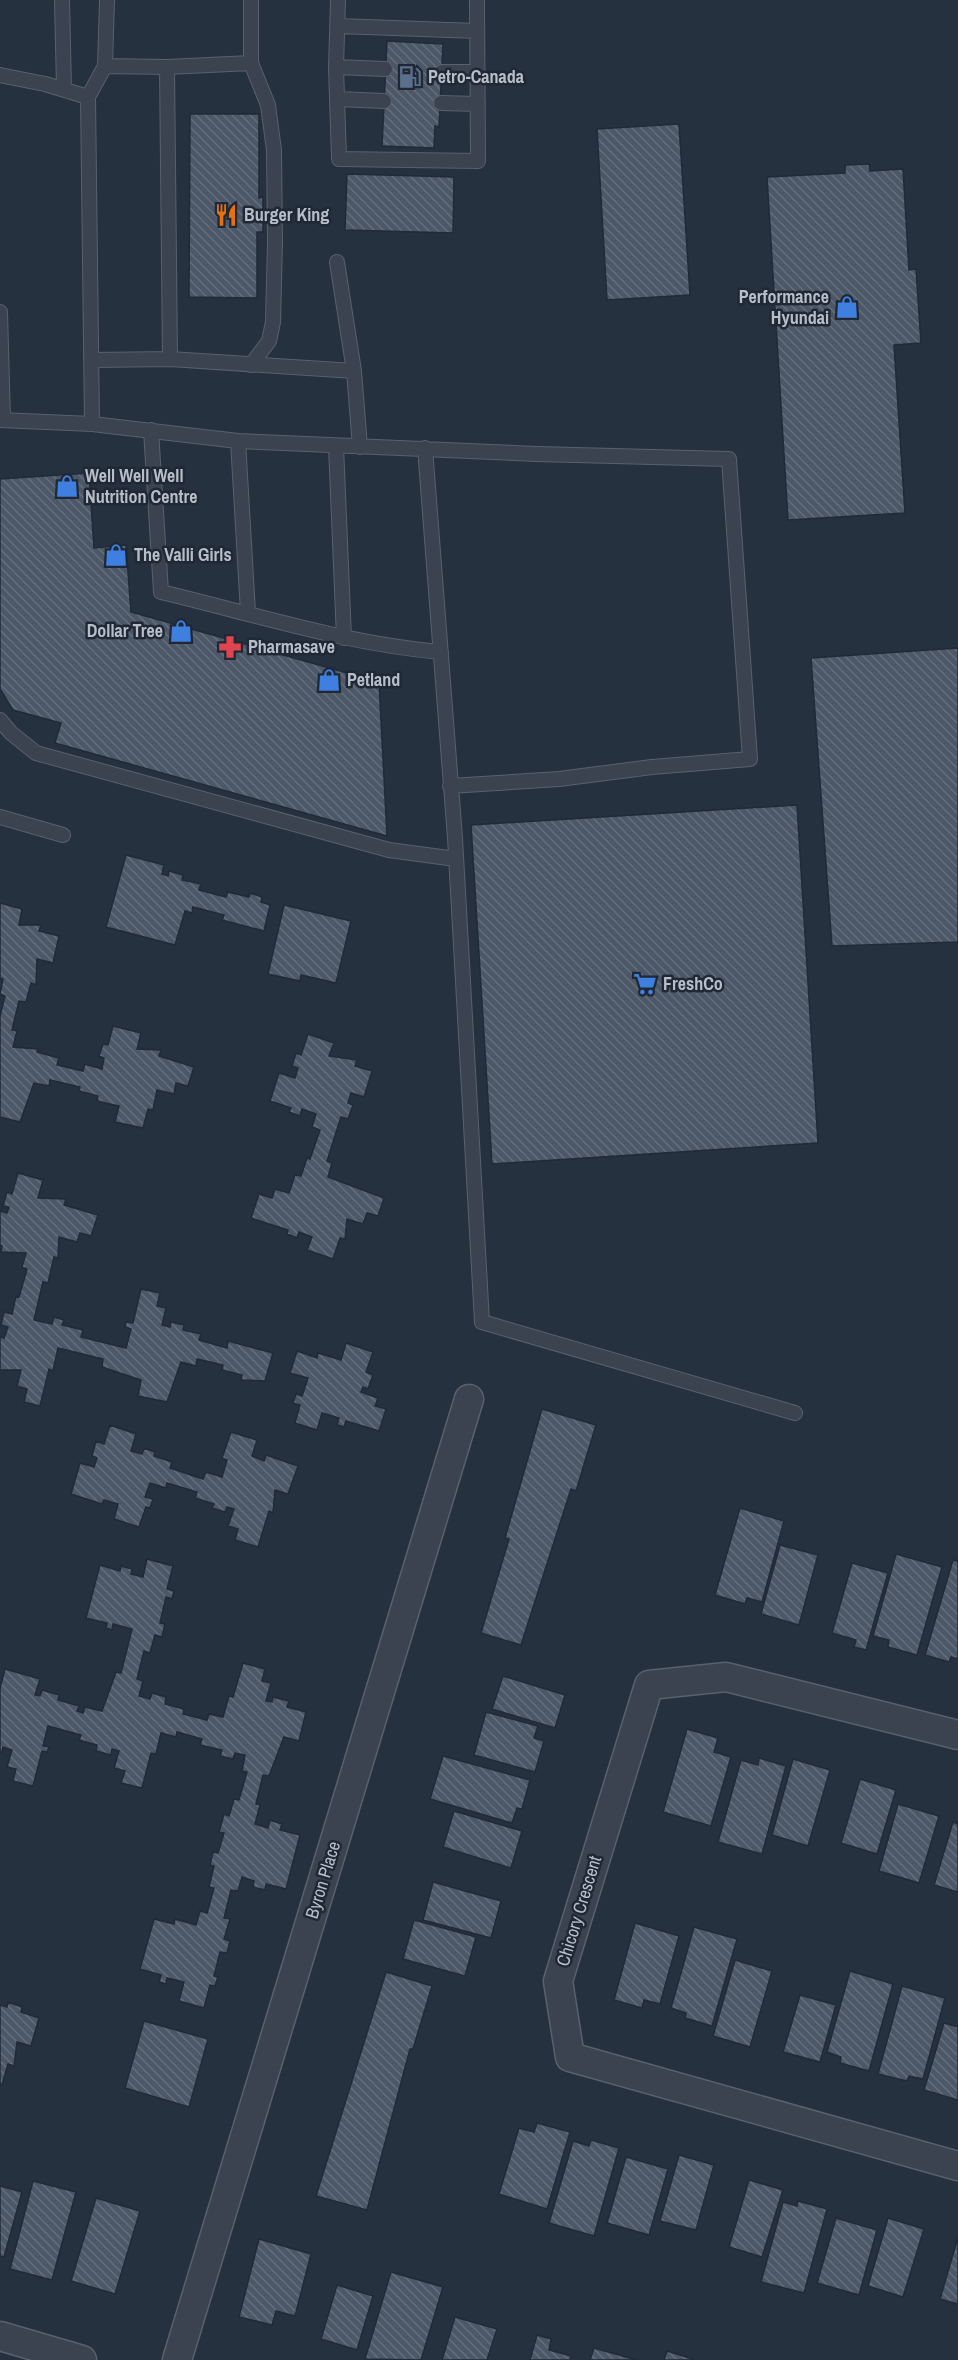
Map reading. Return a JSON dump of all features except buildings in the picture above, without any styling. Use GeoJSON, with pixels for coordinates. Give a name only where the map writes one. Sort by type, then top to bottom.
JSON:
{"type":"FeatureCollection","features":[{"type":"Feature","properties":{"kind":"street","name":"Byron Place"},"geometry":{"type":"LineString","coordinates":[[177,2360],[469,1399]]}},
{"type":"Feature","properties":{"kind":"street","name":"Chicory Crescent"},"geometry":{"type":"LineString","coordinates":[[958,1735],[726,1677],[650,1685],[558,1981],[570,2057],[958,2166]]}},
{"type":"Feature","properties":{"kind":"street"},"geometry":{"type":"LineString","coordinates":[[0,2336],[81,2360]]}},
{"type":"Feature","properties":{"kind":"lane"},"geometry":{"type":"LineString","coordinates":[[62,0],[64,89]]}},
{"type":"Feature","properties":{"kind":"lane"},"geometry":{"type":"LineString","coordinates":[[92,424],[88,97],[105,66],[107,0]]}},
{"type":"Feature","properties":{"kind":"lane"},"geometry":{"type":"LineString","coordinates":[[251,0],[251,63],[268,105],[274,150],[275,242],[273,322],[269,341],[251,364]]}},
{"type":"Feature","properties":{"kind":"lane"},"geometry":{"type":"LineString","coordinates":[[338,0],[336,67],[339,159],[478,161],[477,0]]}},
{"type":"Feature","properties":{"kind":"lane"},"geometry":{"type":"LineString","coordinates":[[338,26],[477,31]]}},
{"type":"Feature","properties":{"kind":"lane"},"geometry":{"type":"LineString","coordinates":[[105,66],[167,67],[251,63]]}},
{"type":"Feature","properties":{"kind":"lane"},"geometry":{"type":"LineString","coordinates":[[167,67],[170,359]]}},
{"type":"Feature","properties":{"kind":"lane"},"geometry":{"type":"LineString","coordinates":[[336,67],[385,69]]}},
{"type":"Feature","properties":{"kind":"lane"},"geometry":{"type":"LineString","coordinates":[[442,72],[478,72]]}},
{"type":"Feature","properties":{"kind":"lane"},"geometry":{"type":"LineString","coordinates":[[0,75],[64,89],[88,97]]}},
{"type":"Feature","properties":{"kind":"lane"},"geometry":{"type":"LineString","coordinates":[[338,99],[384,101]]}},
{"type":"Feature","properties":{"kind":"lane"},"geometry":{"type":"LineString","coordinates":[[441,103],[478,104]]}},
{"type":"Feature","properties":{"kind":"lane"},"geometry":{"type":"LineString","coordinates":[[337,262],[354,371],[360,447]]}},
{"type":"Feature","properties":{"kind":"lane"},"geometry":{"type":"LineString","coordinates":[[0,312],[2,420],[92,424],[238,441],[537,454],[729,459],[750,759],[559,779],[450,786]]}},
{"type":"Feature","properties":{"kind":"lane"},"geometry":{"type":"LineString","coordinates":[[91,360],[170,359],[354,371]]}},
{"type":"Feature","properties":{"kind":"lane"},"geometry":{"type":"LineString","coordinates":[[151,430],[161,592],[345,638],[397,648],[441,651]]}},
{"type":"Feature","properties":{"kind":"lane"},"geometry":{"type":"LineString","coordinates":[[238,441],[248,612]]}},
{"type":"Feature","properties":{"kind":"lane"},"geometry":{"type":"LineString","coordinates":[[336,446],[345,638]]}},
{"type":"Feature","properties":{"kind":"lane"},"geometry":{"type":"LineString","coordinates":[[425,448],[456,860],[482,1322],[795,1413]]}},
{"type":"Feature","properties":{"kind":"lane"},"geometry":{"type":"LineString","coordinates":[[0,720],[11,733],[36,753],[389,850],[456,860]]}},
{"type":"Feature","properties":{"kind":"lane"},"geometry":{"type":"LineString","coordinates":[[0,817],[63,835]]}},
{"type":"Feature","properties":{"kind":"place","name":"Petro-Canada"},"geometry":{"type":"Point","coordinates":[410,77]}},
{"type":"Feature","properties":{"kind":"place","name":"Burger King"},"geometry":{"type":"Point","coordinates":[226,215]}},
{"type":"Feature","properties":{"kind":"place","name":"Performance Hyundai"},"geometry":{"type":"Point","coordinates":[847,307]}},
{"type":"Feature","properties":{"kind":"place","name":"Well Well Well Nutrition Centre"},"geometry":{"type":"Point","coordinates":[67,486]}},
{"type":"Feature","properties":{"kind":"place","name":"The Valli Girls"},"geometry":{"type":"Point","coordinates":[116,555]}},
{"type":"Feature","properties":{"kind":"place","name":"Dollar Tree"},"geometry":{"type":"Point","coordinates":[181,631]}},
{"type":"Feature","properties":{"kind":"place","name":"Pharmasave"},"geometry":{"type":"Point","coordinates":[230,647]}},
{"type":"Feature","properties":{"kind":"place","name":"Petland"},"geometry":{"type":"Point","coordinates":[329,680]}},
{"type":"Feature","properties":{"kind":"place","name":"FreshCo"},"geometry":{"type":"Point","coordinates":[645,984]}}]}
